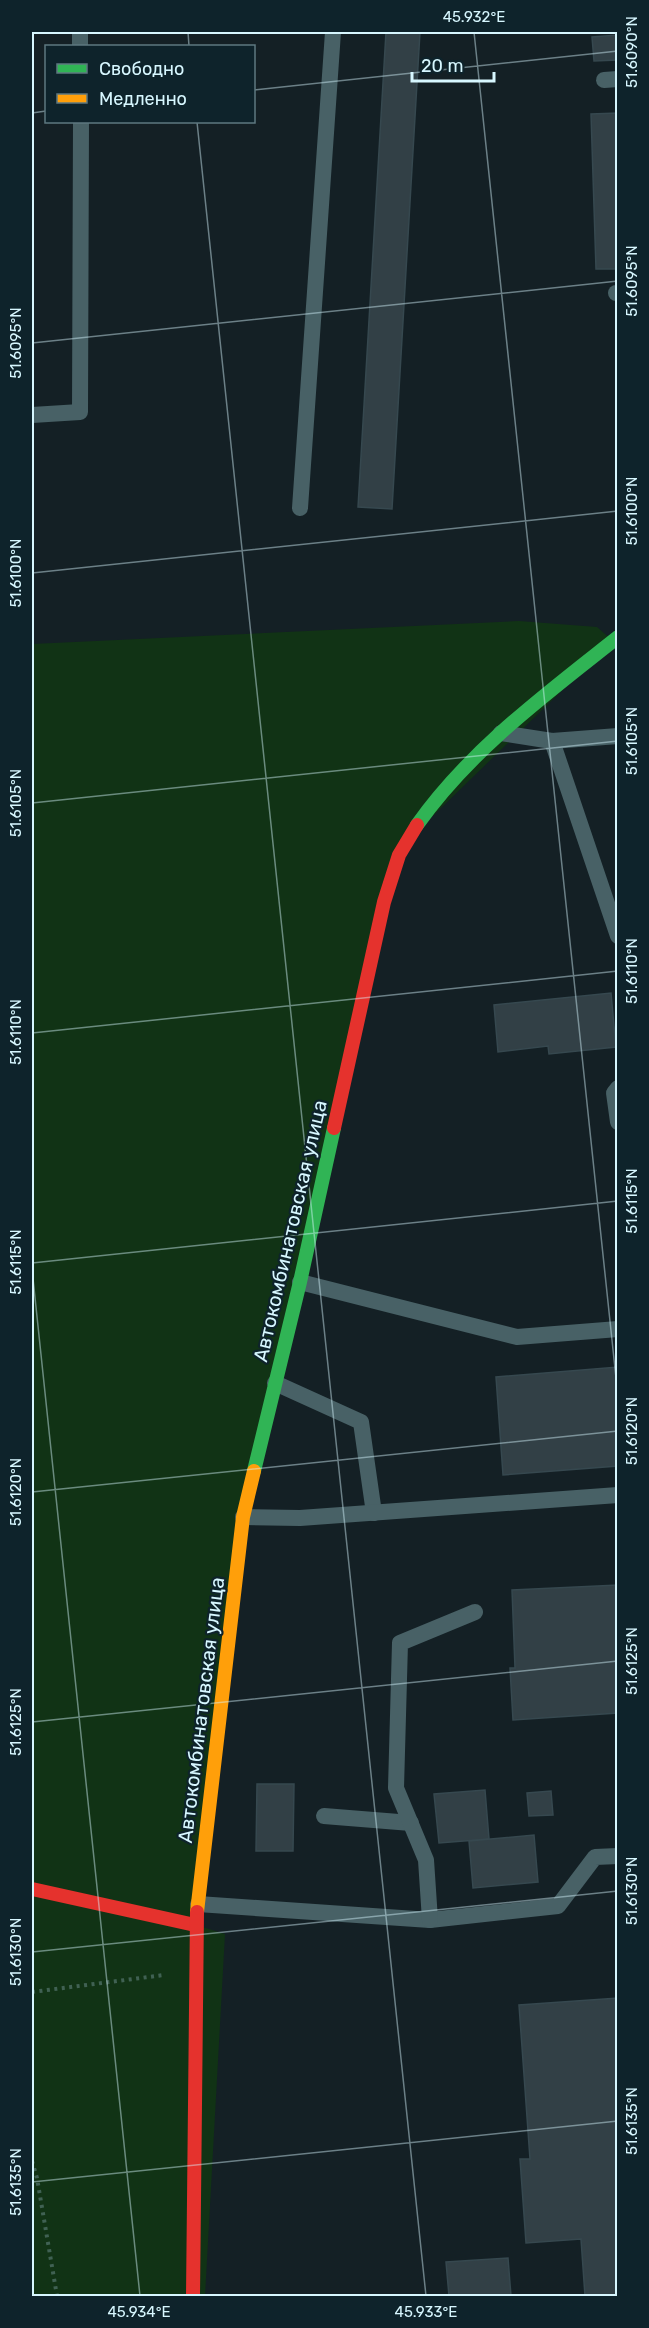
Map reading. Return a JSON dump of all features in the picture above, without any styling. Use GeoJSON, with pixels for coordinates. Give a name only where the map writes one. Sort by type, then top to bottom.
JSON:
{"type":"FeatureCollection","features":[{"type":"Feature","properties":{"kind":"street","name":"Автокомбинатовская улица"},"geometry":{"type":"LineString","coordinates":[[193,2296],[195,1925],[243,1517],[300,1282],[384,902],[405,843],[442,792],[501,733],[618,638]]}},
{"type":"Feature","properties":{"kind":"street"},"geometry":{"type":"LineString","coordinates":[[32,1889],[195,1925]]}},
{"type":"Feature","properties":{"kind":"lane"},"geometry":{"type":"LineString","coordinates":[[300,508],[333,32]]}},
{"type":"Feature","properties":{"kind":"lane"},"geometry":{"type":"LineString","coordinates":[[32,415],[80,412],[81,123]]}},
{"type":"Feature","properties":{"kind":"lane"},"geometry":{"type":"LineString","coordinates":[[501,733],[552,741],[618,736]]}},
{"type":"Feature","properties":{"kind":"lane"},"geometry":{"type":"LineString","coordinates":[[552,741],[618,936]]}},
{"type":"Feature","properties":{"kind":"lane"},"geometry":{"type":"LineString","coordinates":[[618,1088],[614,1093],[618,1122]]}},
{"type":"Feature","properties":{"kind":"lane"},"geometry":{"type":"LineString","coordinates":[[300,1282],[517,1337],[618,1329]]}},
{"type":"Feature","properties":{"kind":"lane"},"geometry":{"type":"LineString","coordinates":[[275,1383],[361,1422],[374,1513]]}},
{"type":"Feature","properties":{"kind":"lane"},"geometry":{"type":"LineString","coordinates":[[243,1517],[300,1518],[618,1495]]}},
{"type":"Feature","properties":{"kind":"lane"},"geometry":{"type":"LineString","coordinates":[[430,1920],[426,1860],[396,1788],[400,1643],[475,1612]]}},
{"type":"Feature","properties":{"kind":"lane"},"geometry":{"type":"LineString","coordinates":[[324,1816],[411,1823]]}},
{"type":"Feature","properties":{"kind":"lane"},"geometry":{"type":"LineString","coordinates":[[198,1904],[430,1920],[558,1906],[595,1857],[618,1857]]}},
{"type":"Feature","properties":{"kind":"path"},"geometry":{"type":"LineString","coordinates":[[32,1992],[195,1971]]}},
{"type":"Feature","properties":{"kind":"path"},"geometry":{"type":"LineString","coordinates":[[32,2161],[37,2178],[57,2296]]}},
{"type":"Feature","properties":{"kind":"green space"},"geometry":{"type":"Polygon","coordinates":[[[519,621],[597,627],[613,641],[405,843],[243,1517],[196,1925],[225,1934],[205,2296],[32,2296],[32,644],[519,621]]]}},
{"type":"Feature","properties":{"kind":"building"},"geometry":{"type":"Polygon","coordinates":[[[386,32],[420,32],[392,509],[358,507],[386,32]]]}},
{"type":"Feature","properties":{"kind":"building"},"geometry":{"type":"Polygon","coordinates":[[[618,35],[618,60],[594,61],[592,37],[618,35]]]}},
{"type":"Feature","properties":{"kind":"building"},"geometry":{"type":"Polygon","coordinates":[[[618,113],[618,269],[596,269],[591,114],[618,113]]]}},
{"type":"Feature","properties":{"kind":"building"},"geometry":{"type":"Polygon","coordinates":[[[611,993],[616,1047],[549,1054],[548,1046],[498,1052],[494,1005],[611,993]]]}},
{"type":"Feature","properties":{"kind":"building"},"geometry":{"type":"Polygon","coordinates":[[[618,1367],[618,1466],[503,1475],[496,1377],[618,1367]]]}},
{"type":"Feature","properties":{"kind":"building"},"geometry":{"type":"Polygon","coordinates":[[[618,1585],[618,1713],[513,1720],[510,1668],[515,1668],[512,1590],[618,1585]]]}},
{"type":"Feature","properties":{"kind":"building"},"geometry":{"type":"Polygon","coordinates":[[[257,1784],[294,1784],[293,1851],[256,1851],[257,1784]]]}},
{"type":"Feature","properties":{"kind":"building"},"geometry":{"type":"Polygon","coordinates":[[[485,1790],[489,1839],[439,1843],[434,1794],[485,1790]]]}},
{"type":"Feature","properties":{"kind":"building"},"geometry":{"type":"Polygon","coordinates":[[[551,1791],[553,1815],[529,1816],[527,1793],[551,1791]]]}},
{"type":"Feature","properties":{"kind":"building"},"geometry":{"type":"Polygon","coordinates":[[[534,1835],[538,1882],[473,1888],[469,1841],[534,1835]]]}},
{"type":"Feature","properties":{"kind":"building"},"geometry":{"type":"Polygon","coordinates":[[[618,1998],[618,2296],[585,2296],[581,2239],[526,2243],[520,2159],[530,2159],[519,2005],[618,1998]]]}},
{"type":"Feature","properties":{"kind":"building"},"geometry":{"type":"Polygon","coordinates":[[[508,2258],[511,2296],[449,2296],[446,2262],[508,2258]]]}},
{"type":"Feature","properties":{"kind":"traffic: fast"},"geometry":{"type":"LineString","coordinates":[[417,825],[461,772],[510,724],[618,637]]}},
{"type":"Feature","properties":{"kind":"traffic: fast"},"geometry":{"type":"LineString","coordinates":[[254,1471],[300,1282],[334,1128]]}},
{"type":"Feature","properties":{"kind":"traffic: slow"},"geometry":{"type":"LineString","coordinates":[[197,1912],[243,1517],[254,1471]]}},
{"type":"Feature","properties":{"kind":"traffic: jam"},"geometry":{"type":"LineString","coordinates":[[334,1128],[384,902],[399,855],[417,825]]}},
{"type":"Feature","properties":{"kind":"traffic: jam"},"geometry":{"type":"LineString","coordinates":[[32,1889],[195,1925]]}},
{"type":"Feature","properties":{"kind":"traffic: jam"},"geometry":{"type":"LineString","coordinates":[[193,2296],[197,1912]]}}]}
